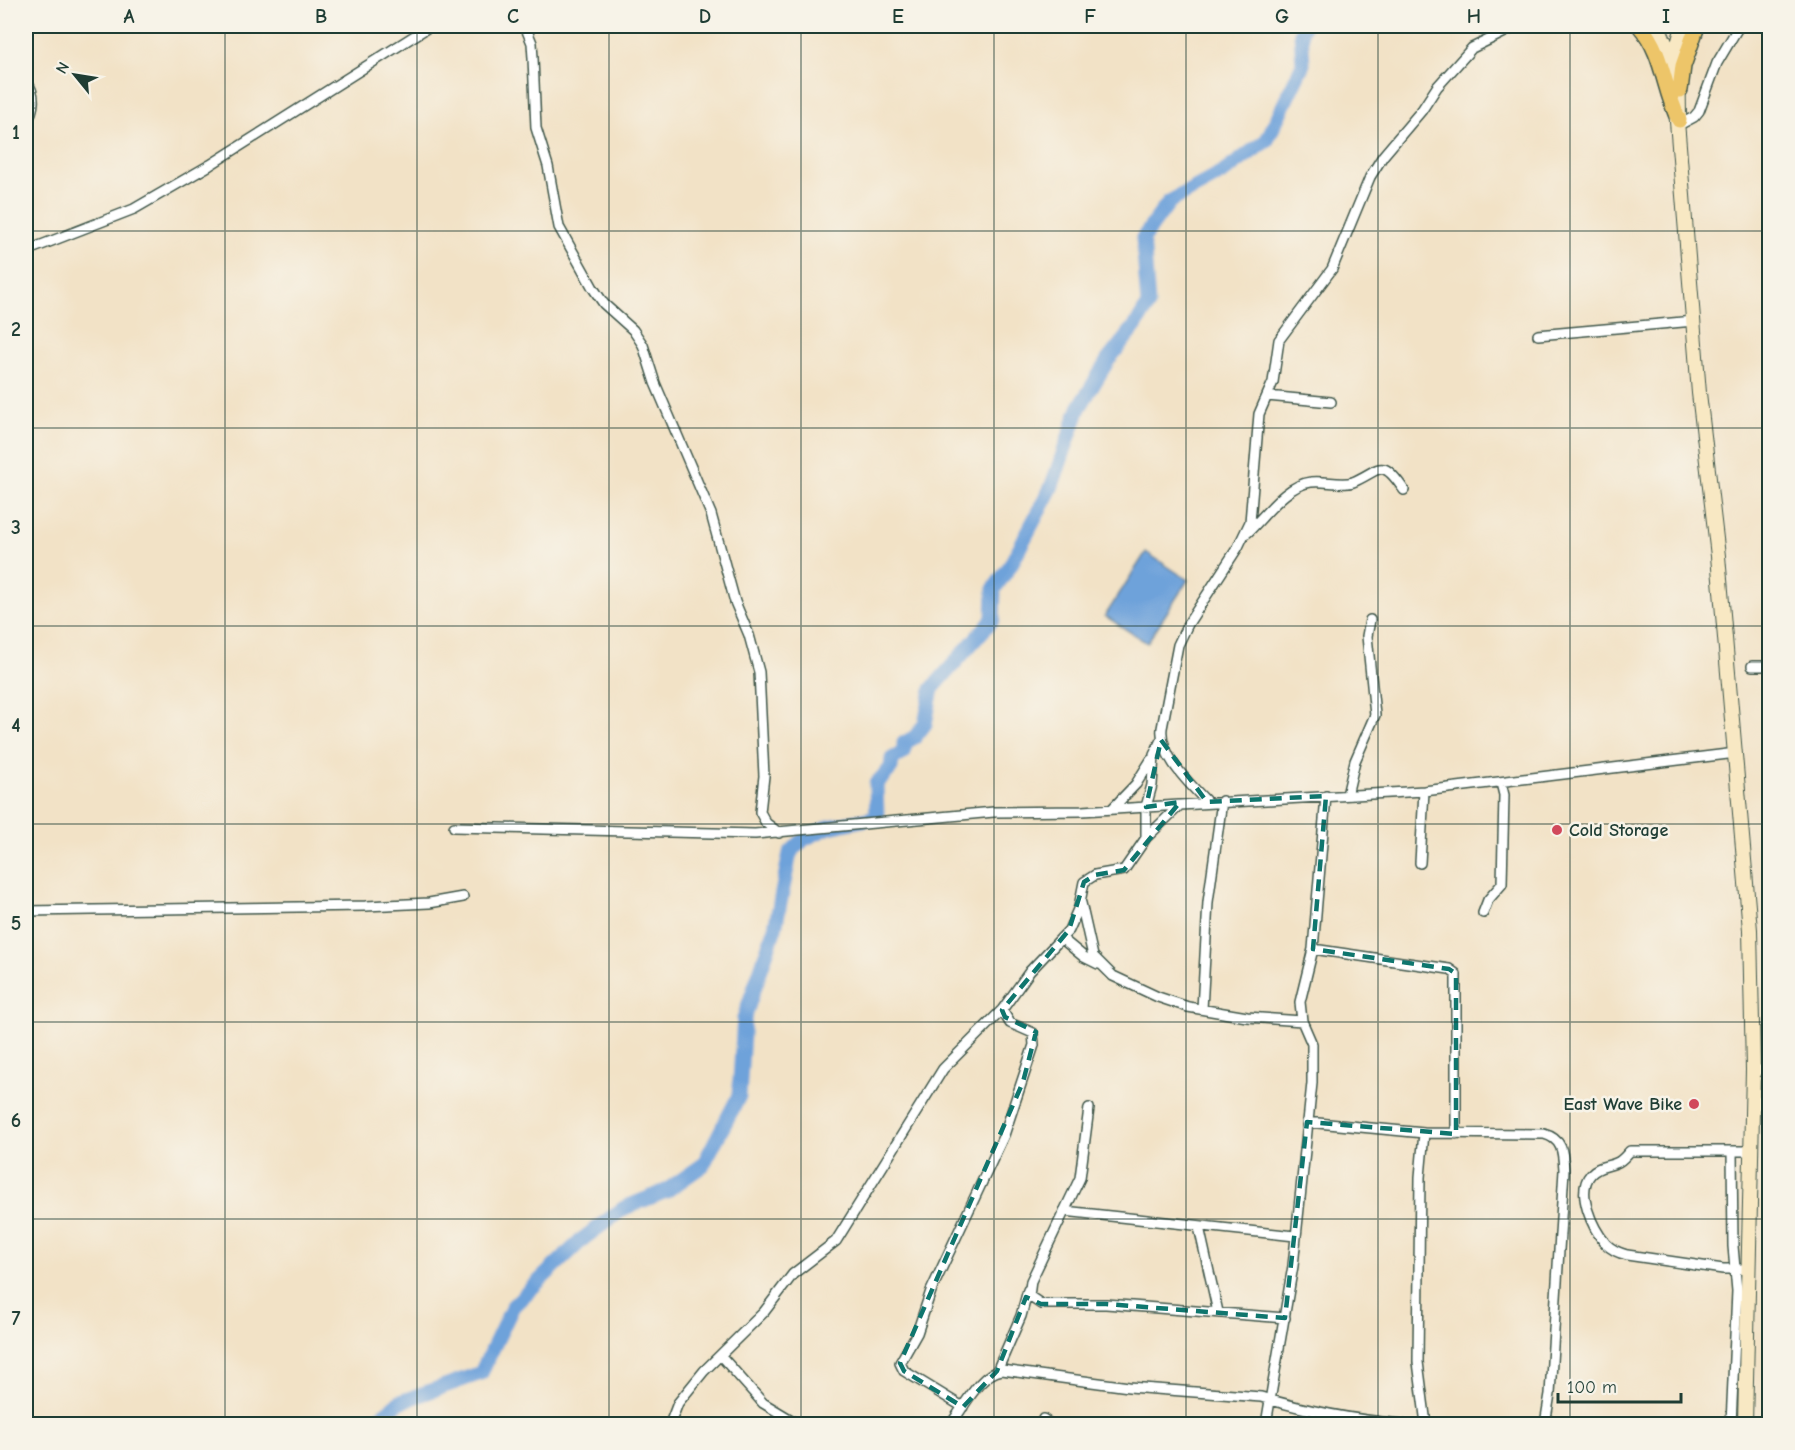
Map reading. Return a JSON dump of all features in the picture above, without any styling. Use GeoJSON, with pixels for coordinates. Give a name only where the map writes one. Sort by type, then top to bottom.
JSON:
{"type":"FeatureCollection","features":[{"type":"Feature","properties":{"kind":"main road"},"geometry":{"type":"LineString","coordinates":[[1640,26],[1657,51],[1671,105],[1679,123]]}},
{"type":"Feature","properties":{"kind":"main road"},"geometry":{"type":"LineString","coordinates":[[1658,26],[1667,47],[1679,123],[1707,473],[1718,556],[1750,930],[1753,1070],[1745,1425]]}},
{"type":"Feature","properties":{"kind":"main road"},"geometry":{"type":"LineString","coordinates":[[1679,123],[1678,44],[1683,26]]}},
{"type":"Feature","properties":{"kind":"main road"},"geometry":{"type":"LineString","coordinates":[[1680,90],[1683,66],[1697,26]]}},
{"type":"Feature","properties":{"kind":"street"},"geometry":{"type":"LineString","coordinates":[[26,251],[134,209],[210,165],[430,26]]}},
{"type":"Feature","properties":{"kind":"street"},"geometry":{"type":"LineString","coordinates":[[525,26],[532,43],[536,128],[548,166],[559,227],[604,304],[633,330],[643,345],[655,383],[711,514],[735,603],[759,672],[764,776],[760,812],[766,824],[779,833]]}},
{"type":"Feature","properties":{"kind":"street"},"geometry":{"type":"LineString","coordinates":[[1245,534],[1252,506],[1259,414],[1273,382],[1279,340],[1332,269],[1376,166],[1422,110],[1437,87],[1472,48],[1517,26]]}},
{"type":"Feature","properties":{"kind":"street"},"geometry":{"type":"LineString","coordinates":[[1679,123],[1694,117],[1699,111],[1717,63],[1739,26]]}},
{"type":"Feature","properties":{"kind":"street"},"geometry":{"type":"LineString","coordinates":[[26,81],[33,92],[34,103],[26,124]]}},
{"type":"Feature","properties":{"kind":"street"},"geometry":{"type":"LineString","coordinates":[[1538,335],[1695,321]]}},
{"type":"Feature","properties":{"kind":"street"},"geometry":{"type":"LineString","coordinates":[[1267,396],[1331,402]]}},
{"type":"Feature","properties":{"kind":"street"},"geometry":{"type":"LineString","coordinates":[[1112,809],[1136,784],[1154,755],[1161,740],[1178,645],[1188,624],[1245,534],[1300,484],[1313,481],[1351,483],[1373,469],[1380,468],[1392,473],[1404,490]]}},
{"type":"Feature","properties":{"kind":"street"},"geometry":{"type":"LineString","coordinates":[[1347,795],[1355,761],[1375,715],[1367,636],[1370,620]]}},
{"type":"Feature","properties":{"kind":"street"},"geometry":{"type":"LineString","coordinates":[[1752,666],[1770,666]]}},
{"type":"Feature","properties":{"kind":"street"},"geometry":{"type":"LineString","coordinates":[[1161,740],[1178,769],[1207,802]]}},
{"type":"Feature","properties":{"kind":"street"},"geometry":{"type":"LineString","coordinates":[[454,827],[779,833],[994,812],[1112,809],[1424,791],[1736,753]]}},
{"type":"Feature","properties":{"kind":"street"},"geometry":{"type":"LineString","coordinates":[[1146,838],[1146,807],[1152,785],[1154,755]]}},
{"type":"Feature","properties":{"kind":"street"},"geometry":{"type":"LineString","coordinates":[[1483,913],[1488,900],[1502,884],[1504,795],[1501,783]]}},
{"type":"Feature","properties":{"kind":"street"},"geometry":{"type":"LineString","coordinates":[[1420,863],[1424,791]]}},
{"type":"Feature","properties":{"kind":"street"},"geometry":{"type":"LineString","coordinates":[[1266,1425],[1285,1318],[1307,1122],[1313,1053],[1310,1037],[1302,1021],[1300,1002],[1313,949],[1326,796]]}},
{"type":"Feature","properties":{"kind":"street"},"geometry":{"type":"LineString","coordinates":[[1202,1010],[1208,902],[1222,801]]}},
{"type":"Feature","properties":{"kind":"street"},"geometry":{"type":"LineString","coordinates":[[670,1425],[681,1398],[771,1304],[793,1274],[836,1241],[943,1069],[1002,1010],[1030,971],[1061,938],[1075,919],[1084,882],[1089,877],[1124,870],[1146,838],[1180,804]]}},
{"type":"Feature","properties":{"kind":"street"},"geometry":{"type":"LineString","coordinates":[[26,911],[366,906],[429,903],[463,897]]}},
{"type":"Feature","properties":{"kind":"street"},"geometry":{"type":"LineString","coordinates":[[1081,897],[1090,948],[1100,965]]}},
{"type":"Feature","properties":{"kind":"street"},"geometry":{"type":"LineString","coordinates":[[1061,938],[1113,976],[1158,997],[1202,1010],[1247,1017],[1302,1021]]}},
{"type":"Feature","properties":{"kind":"street"},"geometry":{"type":"LineString","coordinates":[[1313,949],[1449,969],[1456,974],[1456,1134]]}},
{"type":"Feature","properties":{"kind":"street"},"geometry":{"type":"LineString","coordinates":[[963,1407],[904,1371],[900,1363],[917,1333],[932,1291],[1004,1135],[1034,1045],[1034,1032],[1010,1023],[1002,1010]]}},
{"type":"Feature","properties":{"kind":"street"},"geometry":{"type":"LineString","coordinates":[[1753,1070],[1770,1070]]}},
{"type":"Feature","properties":{"kind":"street"},"geometry":{"type":"LineString","coordinates":[[1752,1095],[1770,1113]]}},
{"type":"Feature","properties":{"kind":"street"},"geometry":{"type":"LineString","coordinates":[[951,1425],[984,1382],[997,1371],[1021,1316],[1028,1290],[1080,1178],[1089,1108]]}},
{"type":"Feature","properties":{"kind":"street"},"geometry":{"type":"LineString","coordinates":[[1307,1122],[1424,1133],[1544,1134],[1556,1139],[1560,1145],[1564,1170],[1550,1394],[1545,1425]]}},
{"type":"Feature","properties":{"kind":"street"},"geometry":{"type":"LineString","coordinates":[[1424,1133],[1420,1177],[1418,1362],[1426,1425]]}},
{"type":"Feature","properties":{"kind":"street"},"geometry":{"type":"LineString","coordinates":[[1750,1269],[1627,1256],[1615,1251],[1598,1232],[1591,1220],[1585,1195],[1589,1175],[1597,1169],[1617,1163],[1630,1151],[1752,1151]]}},
{"type":"Feature","properties":{"kind":"street"},"geometry":{"type":"LineString","coordinates":[[1731,1425],[1737,1292],[1732,1151]]}},
{"type":"Feature","properties":{"kind":"street"},"geometry":{"type":"LineString","coordinates":[[1064,1211],[1295,1236]]}},
{"type":"Feature","properties":{"kind":"street"},"geometry":{"type":"LineString","coordinates":[[1199,1227],[1218,1312]]}},
{"type":"Feature","properties":{"kind":"street"},"geometry":{"type":"LineString","coordinates":[[1028,1290],[1029,1296],[1041,1304],[1106,1304],[1285,1318]]}},
{"type":"Feature","properties":{"kind":"street"},"geometry":{"type":"LineString","coordinates":[[721,1356],[763,1403],[798,1425]]}},
{"type":"Feature","properties":{"kind":"street"},"geometry":{"type":"LineString","coordinates":[[997,1371],[1065,1380],[1180,1389],[1198,1394],[1261,1396],[1281,1404],[1356,1420],[1402,1425]]}},
{"type":"Feature","properties":{"kind":"highlighted area"},"geometry":{"type":"Polygon","coordinates":[[[1161,740],[1207,802],[1326,796],[1313,949],[1449,969],[1456,974],[1456,1134],[1307,1122],[1285,1318],[1106,1304],[1041,1304],[1026,1297],[997,1371],[963,1407],[904,1371],[900,1363],[1023,1082],[1036,1032],[1005,1017],[1002,1010],[1069,930],[1084,882],[1095,875],[1124,870],[1180,802],[1146,807],[1161,740]]]}},
{"type":"Feature","properties":{"kind":"water"},"geometry":{"type":"Polygon","coordinates":[[[1146,552],[1188,580],[1147,643],[1105,616],[1146,552]]]}},
{"type":"Feature","properties":{"kind":"waterway"},"geometry":{"type":"LineString","coordinates":[[370,1424],[400,1402],[481,1373],[513,1306],[584,1238],[624,1208],[666,1191],[703,1165],[739,1096],[744,1018],[775,928],[790,853],[804,839],[829,827],[877,817],[876,784],[891,768],[892,759],[904,752],[904,743],[915,737],[925,724],[932,689],[993,619],[994,589],[1010,566],[1051,488],[1079,408],[1108,360],[1136,325],[1148,305],[1143,238],[1169,202],[1224,172],[1267,140],[1303,64],[1301,32],[1304,26]]}},
{"type":"Feature","properties":{"kind":"place","name":"Cold Storage"},"geometry":{"type":"Point","coordinates":[1557,830]}},
{"type":"Feature","properties":{"kind":"place","name":"East Wave Bike"},"geometry":{"type":"Point","coordinates":[1694,1104]}}]}
